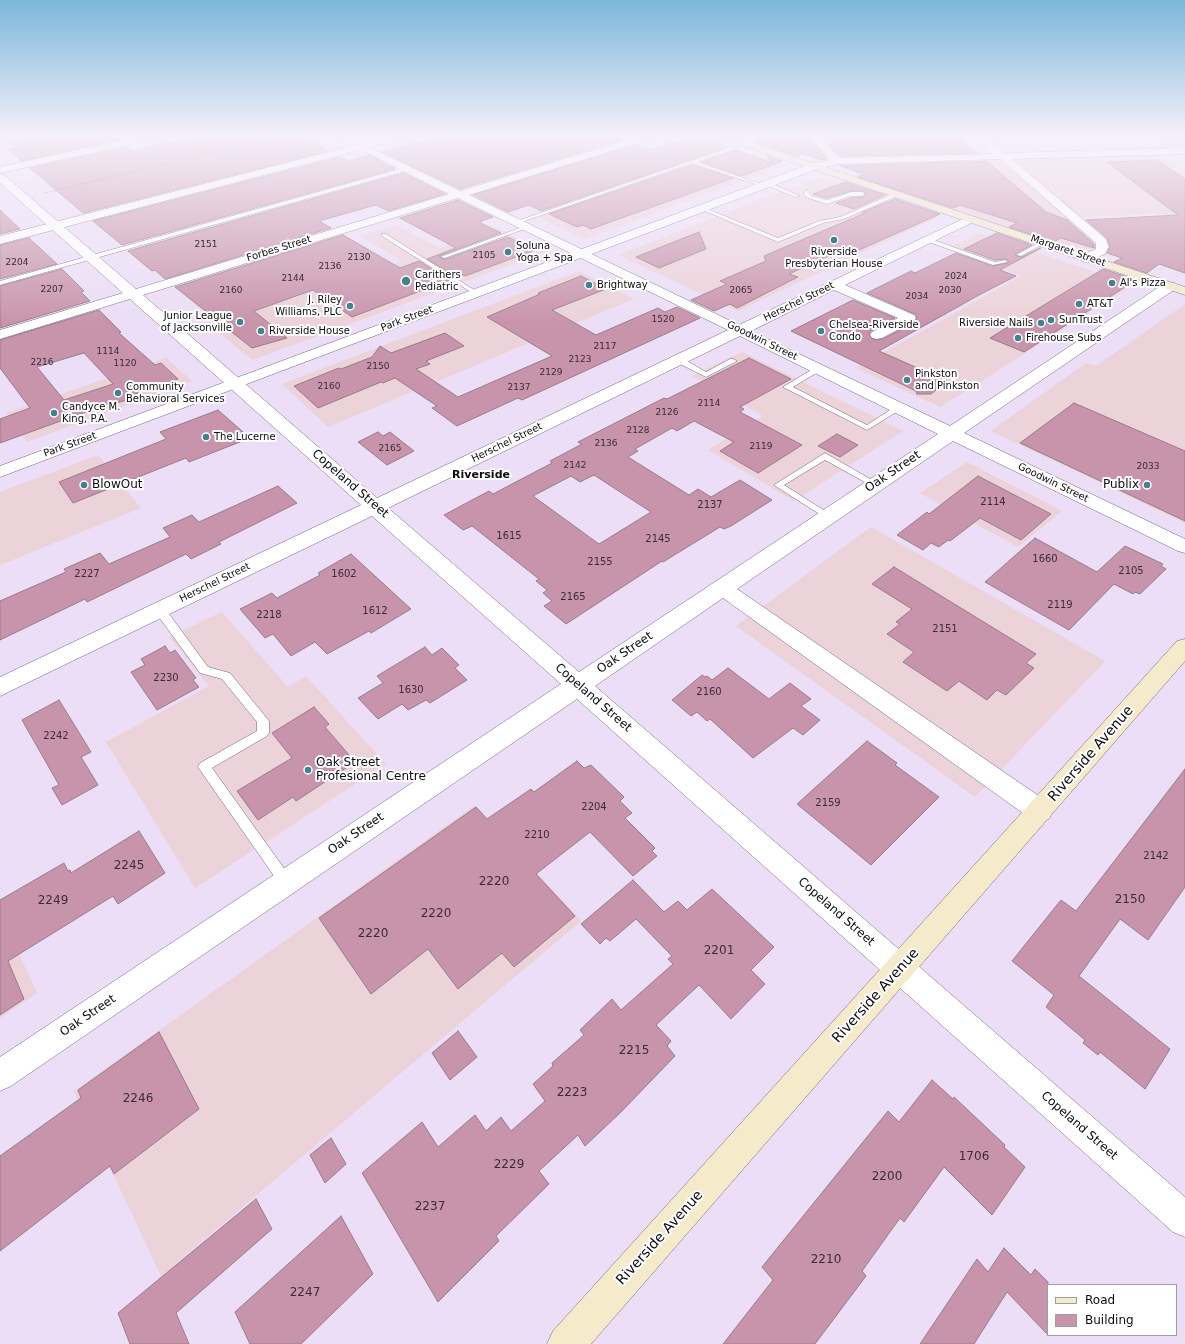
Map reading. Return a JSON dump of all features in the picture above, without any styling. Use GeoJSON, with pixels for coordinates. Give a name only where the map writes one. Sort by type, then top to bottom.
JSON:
{"type":"FeatureCollection","features":[{"type":"Feature","properties":{"kind":"main road","name":"Margaret Street"},"geometry":{"type":"LineString","coordinates":[[911,199],[1178,288]]}},
{"type":"Feature","properties":{"kind":"main road","name":"Riverside Avenue"},"geometry":{"type":"LineString","coordinates":[[566,1344],[1185,647]]}},
{"type":"Feature","properties":{"kind":"street","name":"Copeland Street"},"geometry":{"type":"LineString","coordinates":[[25,199],[236,383],[1185,1220]]}},
{"type":"Feature","properties":{"kind":"street"},"geometry":{"type":"LineString","coordinates":[[0,240],[157,199]]}},
{"type":"Feature","properties":{"kind":"street","name":"Forbes Street"},"geometry":{"type":"LineString","coordinates":[[0,335],[443,199]]}},
{"type":"Feature","properties":{"kind":"street","name":"Goodwin Street"},"geometry":{"type":"LineString","coordinates":[[468,199],[1185,547]]}},
{"type":"Feature","properties":{"kind":"street","name":"Park Street"},"geometry":{"type":"LineString","coordinates":[[0,472],[730,199]]}},
{"type":"Feature","properties":{"kind":"street"},"geometry":{"type":"LineString","coordinates":[[1053,199],[1102,242],[1103,247],[1101,251],[1086,258]]}},
{"type":"Feature","properties":{"kind":"street","name":"Herschel Street"},"geometry":{"type":"LineString","coordinates":[[0,687],[971,219]]}},
{"type":"Feature","properties":{"kind":"street"},"geometry":{"type":"LineString","coordinates":[[834,285],[909,318],[878,335]]}},
{"type":"Feature","properties":{"kind":"street","name":"Oak Street"},"geometry":{"type":"LineString","coordinates":[[0,1075],[827,516],[951,434],[1178,288]]}},
{"type":"Feature","properties":{"kind":"street"},"geometry":{"type":"LineString","coordinates":[[722,588],[1040,811]]}},
{"type":"Feature","properties":{"kind":"lane"},"geometry":{"type":"LineString","coordinates":[[0,284],[302,199]]}},
{"type":"Feature","properties":{"kind":"lane"},"geometry":{"type":"LineString","coordinates":[[443,257],[522,225],[593,199]]}},
{"type":"Feature","properties":{"kind":"lane"},"geometry":{"type":"LineString","coordinates":[[816,199],[828,202],[837,199]]}},
{"type":"Feature","properties":{"kind":"lane"},"geometry":{"type":"LineString","coordinates":[[703,209],[778,240],[821,222],[842,218],[886,199]]}},
{"type":"Feature","properties":{"kind":"lane"},"geometry":{"type":"LineString","coordinates":[[384,235],[476,293]]}},
{"type":"Feature","properties":{"kind":"lane"},"geometry":{"type":"LineString","coordinates":[[928,240],[995,264],[1005,262]]}},
{"type":"Feature","properties":{"kind":"lane"},"geometry":{"type":"LineString","coordinates":[[1019,254],[1042,243]]}},
{"type":"Feature","properties":{"kind":"lane"},"geometry":{"type":"LineString","coordinates":[[679,360],[706,375],[733,361]]}},
{"type":"Feature","properties":{"kind":"lane"},"geometry":{"type":"LineString","coordinates":[[819,369],[787,387],[868,428],[899,408]]}},
{"type":"Feature","properties":{"kind":"lane"},"geometry":{"type":"LineString","coordinates":[[827,516],[778,485],[825,456],[875,484]]}},
{"type":"Feature","properties":{"kind":"lane"},"geometry":{"type":"LineString","coordinates":[[160,610],[204,670],[226,676],[263,721],[263,733],[204,767],[286,882]]}},
{"type":"Feature","properties":{"kind":"shaded area"},"geometry":{"type":"Polygon","coordinates":[[[590,199],[694,199],[584,239],[538,217],[590,199]]]}},
{"type":"Feature","properties":{"kind":"shaded area"},"geometry":{"type":"Polygon","coordinates":[[[763,199],[881,199],[936,218],[738,311],[618,255],[763,199]]]}},
{"type":"Feature","properties":{"kind":"shaded area"},"geometry":{"type":"Polygon","coordinates":[[[921,199],[1046,199],[1092,237],[1095,246],[1094,248],[1084,250],[1066,247],[921,199]]]}},
{"type":"Feature","properties":{"kind":"shaded area"},"geometry":{"type":"Polygon","coordinates":[[[1058,199],[1185,199],[1185,213],[1079,217],[1058,199]]]}},
{"type":"Feature","properties":{"kind":"shaded area"},"geometry":{"type":"Polygon","coordinates":[[[396,225],[440,248],[497,228],[546,252],[252,360],[211,326],[402,261],[360,236],[396,225]]]}},
{"type":"Feature","properties":{"kind":"shaded area"},"geometry":{"type":"Polygon","coordinates":[[[980,233],[1133,285],[940,407],[856,368],[1021,276],[947,249],[980,233]]]}},
{"type":"Feature","properties":{"kind":"shaded area"},"geometry":{"type":"Polygon","coordinates":[[[579,271],[634,299],[328,427],[282,384],[579,271]]]}},
{"type":"Feature","properties":{"kind":"shaded area"},"geometry":{"type":"Polygon","coordinates":[[[1185,304],[1185,523],[991,431],[1086,363],[1096,366],[1185,304]]]}},
{"type":"Feature","properties":{"kind":"shaded area"},"geometry":{"type":"Polygon","coordinates":[[[742,352],[903,431],[794,501],[708,450],[763,416],[692,376],[742,352]]]}},
{"type":"Feature","properties":{"kind":"shaded area"},"geometry":{"type":"Polygon","coordinates":[[[166,358],[192,381],[27,442],[6,413],[166,358]]]}},
{"type":"Feature","properties":{"kind":"shaded area"},"geometry":{"type":"Polygon","coordinates":[[[98,455],[141,508],[0,565],[0,492],[98,455]]]}},
{"type":"Feature","properties":{"kind":"shaded area"},"geometry":{"type":"Polygon","coordinates":[[[967,462],[1062,511],[1018,547],[920,493],[967,462]]]}},
{"type":"Feature","properties":{"kind":"shaded area"},"geometry":{"type":"Polygon","coordinates":[[[871,527],[1105,661],[975,797],[736,626],[871,527]]]}},
{"type":"Feature","properties":{"kind":"shaded area"},"geometry":{"type":"Polygon","coordinates":[[[222,612],[288,687],[306,676],[386,764],[195,888],[106,742],[209,686],[169,637],[222,612]]]}},
{"type":"Feature","properties":{"kind":"shaded area"},"geometry":{"type":"Polygon","coordinates":[[[475,805],[581,921],[161,1276],[74,1091],[475,805]]]}},
{"type":"Feature","properties":{"kind":"shaded area"},"geometry":{"type":"Polygon","coordinates":[[[0,912],[37,993],[0,1018],[0,912]]]}},
{"type":"Feature","properties":{"kind":"building"},"geometry":{"type":"Polygon","coordinates":[[[66,199],[140,199],[83,213],[66,199]]]}},
{"type":"Feature","properties":{"kind":"building"},"geometry":{"type":"Polygon","coordinates":[[[179,199],[288,199],[122,245],[93,221],[179,199]]]}},
{"type":"Feature","properties":{"kind":"building"},"geometry":{"type":"Polygon","coordinates":[[[313,199],[429,199],[388,211],[376,205],[319,221],[331,228],[165,279],[155,270],[152,271],[128,251],[313,199]]]}},
{"type":"Feature","properties":{"kind":"building"},"geometry":{"type":"Polygon","coordinates":[[[481,199],[577,199],[541,211],[529,205],[508,212],[481,199]]]}},
{"type":"Feature","properties":{"kind":"building"},"geometry":{"type":"Polygon","coordinates":[[[594,199],[675,199],[591,229],[583,225],[577,227],[549,214],[594,199]]]}},
{"type":"Feature","properties":{"kind":"building"},"geometry":{"type":"Polygon","coordinates":[[[849,199],[877,199],[854,209],[836,203],[849,199]]]}},
{"type":"Feature","properties":{"kind":"building"},"geometry":{"type":"Polygon","coordinates":[[[895,199],[940,214],[850,254],[841,250],[789,274],[798,277],[737,308],[730,304],[714,311],[691,300],[727,284],[720,281],[766,261],[764,256],[895,199]]]}},
{"type":"Feature","properties":{"kind":"building"},"geometry":{"type":"Polygon","coordinates":[[[925,199],[1030,199],[1046,212],[1067,220],[1094,244],[1094,248],[1061,238],[1053,242],[1009,227],[1017,223],[960,205],[953,208],[925,199]]]}},
{"type":"Feature","properties":{"kind":"building"},"geometry":{"type":"Polygon","coordinates":[[[1156,199],[1185,199],[1185,273],[1159,264],[1147,273],[1114,262],[1122,258],[1107,253],[1110,246],[1107,238],[1086,220],[1178,215],[1156,199]]]}},
{"type":"Feature","properties":{"kind":"building"},"geometry":{"type":"Polygon","coordinates":[[[458,200],[493,217],[479,222],[501,233],[439,256],[440,258],[446,259],[508,237],[535,250],[465,276],[463,275],[457,277],[427,259],[456,248],[400,218],[458,200]]]}},
{"type":"Feature","properties":{"kind":"building"},"geometry":{"type":"Polygon","coordinates":[[[0,210],[20,229],[0,234],[0,210]]]}},
{"type":"Feature","properties":{"kind":"building"},"geometry":{"type":"Polygon","coordinates":[[[699,232],[706,249],[659,268],[636,257],[699,232]]]}},
{"type":"Feature","properties":{"kind":"building"},"geometry":{"type":"Polygon","coordinates":[[[997,233],[1032,245],[1015,254],[1016,256],[1022,257],[1041,248],[1000,270],[1016,276],[879,351],[947,381],[931,394],[917,394],[916,391],[791,331],[853,300],[895,318],[871,331],[869,334],[872,339],[883,339],[915,322],[917,317],[915,314],[867,293],[911,271],[915,273],[956,253],[992,266],[1008,263],[1009,262],[1006,259],[995,260],[964,249],[997,233]]]}},
{"type":"Feature","properties":{"kind":"building"},"geometry":{"type":"Polygon","coordinates":[[[343,235],[400,268],[419,261],[449,280],[352,317],[313,290],[254,311],[287,338],[252,348],[175,287],[343,235]]]}},
{"type":"Feature","properties":{"kind":"building"},"geometry":{"type":"Polygon","coordinates":[[[29,238],[57,264],[0,279],[0,245],[29,238]]]}},
{"type":"Feature","properties":{"kind":"building"},"geometry":{"type":"Polygon","coordinates":[[[62,269],[84,291],[81,292],[90,301],[0,328],[0,286],[62,269]]]}},
{"type":"Feature","properties":{"kind":"building"},"geometry":{"type":"Polygon","coordinates":[[[1103,269],[1136,280],[1024,352],[990,338],[1103,269]]]}},
{"type":"Feature","properties":{"kind":"building"},"geometry":{"type":"Polygon","coordinates":[[[581,276],[606,289],[552,310],[596,335],[658,308],[665,312],[677,307],[700,318],[522,400],[518,398],[457,426],[432,408],[437,406],[395,378],[383,383],[381,382],[318,408],[294,386],[372,357],[380,346],[391,353],[445,333],[464,346],[426,361],[430,364],[416,369],[458,397],[552,356],[487,317],[540,294],[538,293],[581,276]]]}},
{"type":"Feature","properties":{"kind":"building"},"geometry":{"type":"Polygon","coordinates":[[[99,310],[121,332],[119,333],[155,365],[161,363],[178,379],[133,395],[135,397],[114,404],[113,402],[0,443],[0,419],[30,408],[0,368],[0,340],[99,310]],[[84,353],[37,367],[64,400],[113,384],[84,353]]]}},
{"type":"Feature","properties":{"kind":"building"},"geometry":{"type":"Polygon","coordinates":[[[749,358],[791,379],[740,407],[744,409],[740,412],[802,445],[758,473],[720,451],[734,442],[694,421],[677,431],[672,428],[635,449],[638,451],[628,457],[689,495],[698,489],[711,497],[740,480],[772,500],[731,526],[724,529],[720,527],[663,562],[662,561],[566,624],[544,606],[552,601],[543,593],[547,590],[536,581],[539,579],[472,526],[463,530],[444,515],[489,491],[493,494],[552,463],[550,461],[582,444],[578,442],[664,398],[667,399],[749,358]],[[594,475],[580,482],[571,476],[533,496],[599,544],[651,512],[594,475]]]}},
{"type":"Feature","properties":{"kind":"building","name":"Publix"},"geometry":{"type":"Polygon","coordinates":[[[1074,403],[1185,451],[1185,521],[1020,443],[1074,403]]]}},
{"type":"Feature","properties":{"kind":"building"},"geometry":{"type":"Polygon","coordinates":[[[218,410],[250,438],[189,462],[186,458],[73,503],[59,482],[166,439],[160,432],[218,410]]]}},
{"type":"Feature","properties":{"kind":"building"},"geometry":{"type":"Polygon","coordinates":[[[378,432],[383,436],[390,432],[414,451],[387,465],[358,442],[378,432]]]}},
{"type":"Feature","properties":{"kind":"building"},"geometry":{"type":"Polygon","coordinates":[[[837,434],[858,445],[840,457],[818,446],[837,434]]]}},
{"type":"Feature","properties":{"kind":"building"},"geometry":{"type":"Polygon","coordinates":[[[978,476],[1051,514],[1021,540],[980,518],[950,541],[948,540],[939,547],[931,543],[923,550],[897,535],[927,512],[929,514],[978,476]]]}},
{"type":"Feature","properties":{"kind":"building"},"geometry":{"type":"Polygon","coordinates":[[[278,486],[297,503],[219,542],[221,544],[191,559],[186,554],[87,602],[85,599],[0,640],[0,601],[66,572],[64,569],[100,553],[109,564],[170,537],[163,528],[192,515],[199,522],[278,486]]]}},
{"type":"Feature","properties":{"kind":"building"},"geometry":{"type":"Polygon","coordinates":[[[1035,538],[1097,572],[1125,546],[1163,564],[1161,566],[1166,569],[1140,594],[1135,592],[1133,594],[1114,584],[1069,630],[985,582],[1035,538]]]}},
{"type":"Feature","properties":{"kind":"building"},"geometry":{"type":"Polygon","coordinates":[[[351,554],[411,609],[371,633],[369,631],[327,654],[315,642],[291,656],[273,634],[265,638],[240,609],[272,593],[277,598],[320,575],[318,573],[351,554]]]}},
{"type":"Feature","properties":{"kind":"building"},"geometry":{"type":"Polygon","coordinates":[[[894,567],[1036,654],[1026,663],[1034,668],[1006,695],[997,690],[987,700],[959,681],[947,691],[903,662],[914,652],[887,634],[900,624],[896,622],[912,609],[872,584],[894,567]]]}},
{"type":"Feature","properties":{"kind":"building"},"geometry":{"type":"Polygon","coordinates":[[[165,646],[170,653],[175,650],[196,678],[193,680],[199,687],[157,710],[131,672],[145,665],[141,659],[165,646]]]}},
{"type":"Feature","properties":{"kind":"building"},"geometry":{"type":"Polygon","coordinates":[[[425,647],[432,655],[442,648],[459,665],[455,668],[467,680],[430,703],[426,700],[408,710],[402,704],[378,719],[358,698],[383,683],[377,676],[425,647]]]}},
{"type":"Feature","properties":{"kind":"building"},"geometry":{"type":"Polygon","coordinates":[[[728,668],[769,699],[790,683],[811,699],[801,706],[820,720],[803,735],[793,728],[753,758],[710,719],[707,721],[697,712],[691,716],[672,700],[702,675],[705,677],[707,676],[712,680],[728,668]]]}},
{"type":"Feature","properties":{"kind":"building"},"geometry":{"type":"Polygon","coordinates":[[[59,700],[91,752],[81,757],[98,785],[62,805],[52,788],[59,785],[22,720],[59,700]]]}},
{"type":"Feature","properties":{"kind":"building","name":"Oak Street Profesional Centre"},"geometry":{"type":"Polygon","coordinates":[[[314,707],[329,724],[325,727],[355,762],[296,801],[293,797],[258,820],[237,791],[292,758],[272,733],[314,707]]]}},
{"type":"Feature","properties":{"kind":"building"},"geometry":{"type":"Polygon","coordinates":[[[867,741],[897,763],[895,765],[939,797],[871,865],[797,804],[867,741]]]}},
{"type":"Feature","properties":{"kind":"building"},"geometry":{"type":"Polygon","coordinates":[[[577,761],[584,768],[591,765],[624,797],[620,801],[632,813],[625,818],[655,848],[652,851],[657,856],[633,876],[590,832],[536,874],[575,916],[514,967],[502,953],[458,989],[428,949],[371,994],[319,918],[476,807],[487,819],[531,789],[534,792],[577,761]]]}},
{"type":"Feature","properties":{"kind":"building"},"geometry":{"type":"Polygon","coordinates":[[[1185,769],[1185,887],[1148,940],[1120,919],[1079,976],[1170,1049],[1145,1089],[1100,1052],[1098,1055],[1083,1043],[1085,1040],[1046,1007],[1054,995],[1012,961],[1061,900],[1076,911],[1185,769]]]}},
{"type":"Feature","properties":{"kind":"building"},"geometry":{"type":"Polygon","coordinates":[[[139,831],[165,873],[118,904],[113,896],[8,961],[24,999],[0,1015],[0,900],[64,863],[68,871],[70,870],[71,873],[139,831]]]}},
{"type":"Feature","properties":{"kind":"building"},"geometry":{"type":"Polygon","coordinates":[[[633,880],[664,912],[678,901],[687,910],[712,889],[774,947],[751,970],[765,984],[731,1019],[699,985],[656,1025],[671,1041],[667,1046],[675,1056],[621,1112],[585,1146],[578,1135],[539,1171],[549,1184],[496,1236],[499,1241],[438,1302],[362,1173],[422,1122],[438,1147],[475,1115],[486,1131],[501,1117],[511,1131],[545,1101],[533,1084],[553,1066],[552,1063],[584,1035],[580,1030],[612,999],[621,1010],[673,964],[668,959],[672,956],[636,919],[610,941],[606,938],[600,944],[581,924],[633,880]]]}},
{"type":"Feature","properties":{"kind":"building"},"geometry":{"type":"Polygon","coordinates":[[[458,1031],[477,1057],[450,1080],[432,1053],[458,1031]]]}},
{"type":"Feature","properties":{"kind":"building"},"geometry":{"type":"Polygon","coordinates":[[[159,1032],[199,1109],[114,1174],[110,1166],[0,1251],[0,1156],[81,1098],[78,1090],[159,1032]]]}},
{"type":"Feature","properties":{"kind":"building"},"geometry":{"type":"Polygon","coordinates":[[[932,1080],[953,1099],[954,1097],[1005,1145],[1004,1147],[1025,1167],[992,1215],[944,1167],[904,1222],[900,1218],[862,1271],[866,1276],[815,1344],[723,1344],[773,1280],[762,1267],[888,1111],[899,1122],[932,1080]]]}},
{"type":"Feature","properties":{"kind":"building"},"geometry":{"type":"Polygon","coordinates":[[[331,1138],[346,1164],[325,1183],[310,1155],[331,1138]]]}},
{"type":"Feature","properties":{"kind":"building"},"geometry":{"type":"Polygon","coordinates":[[[256,1199],[272,1229],[176,1313],[189,1344],[130,1344],[118,1313],[256,1199]]]}},
{"type":"Feature","properties":{"kind":"building"},"geometry":{"type":"Polygon","coordinates":[[[341,1216],[373,1274],[301,1344],[250,1344],[235,1312],[341,1216]]]}},
{"type":"Feature","properties":{"kind":"building"},"geometry":{"type":"Polygon","coordinates":[[[1004,1248],[1031,1275],[1035,1269],[1048,1282],[1047,1334],[1007,1292],[974,1344],[920,1344],[977,1259],[988,1272],[1004,1248]]]}},
{"type":"Feature","properties":{"kind":"place","name":"Riverside Presbyterian House"},"geometry":{"type":"Point","coordinates":[834,240]}},
{"type":"Feature","properties":{"kind":"place","name":"Soluna Yoga + Spa"},"geometry":{"type":"Point","coordinates":[508,252]}},
{"type":"Feature","properties":{"kind":"place","name":"Carithers Pediatric"},"geometry":{"type":"Point","coordinates":[406,281]}},
{"type":"Feature","properties":{"kind":"place","name":"Al's Pizza"},"geometry":{"type":"Point","coordinates":[1112,283]}},
{"type":"Feature","properties":{"kind":"place","name":"Brightway"},"geometry":{"type":"Point","coordinates":[589,285]}},
{"type":"Feature","properties":{"kind":"place","name":"AT&T"},"geometry":{"type":"Point","coordinates":[1079,304]}},
{"type":"Feature","properties":{"kind":"place","name":"J. Riley Williams, PLC"},"geometry":{"type":"Point","coordinates":[350,306]}},
{"type":"Feature","properties":{"kind":"place","name":"SunTrust"},"geometry":{"type":"Point","coordinates":[1051,320]}},
{"type":"Feature","properties":{"kind":"place","name":"Junior League of Jacksonville"},"geometry":{"type":"Point","coordinates":[240,322]}},
{"type":"Feature","properties":{"kind":"place","name":"Riverside Nails"},"geometry":{"type":"Point","coordinates":[1041,323]}},
{"type":"Feature","properties":{"kind":"place","name":"Riverside House"},"geometry":{"type":"Point","coordinates":[261,331]}},
{"type":"Feature","properties":{"kind":"place","name":"Chelsea-Riverside Condo"},"geometry":{"type":"Point","coordinates":[821,331]}},
{"type":"Feature","properties":{"kind":"place","name":"Firehouse Subs"},"geometry":{"type":"Point","coordinates":[1018,338]}},
{"type":"Feature","properties":{"kind":"place","name":"Pinkston and Pinkston"},"geometry":{"type":"Point","coordinates":[907,380]}},
{"type":"Feature","properties":{"kind":"place","name":"Community Behavioral Services"},"geometry":{"type":"Point","coordinates":[118,393]}},
{"type":"Feature","properties":{"kind":"place","name":"Candyce M. King, P.A."},"geometry":{"type":"Point","coordinates":[54,413]}},
{"type":"Feature","properties":{"kind":"place","name":"The Lucerne"},"geometry":{"type":"Point","coordinates":[206,437]}},
{"type":"Feature","properties":{"kind":"place","name":"BlowOut"},"geometry":{"type":"Point","coordinates":[84,485]}},
{"type":"Feature","properties":{"kind":"place","name":"Publix"},"geometry":{"type":"Point","coordinates":[1147,485]}},
{"type":"Feature","properties":{"kind":"place","name":"Oak Street Profesional Centre"},"geometry":{"type":"Point","coordinates":[308,770]}},
{"type":"Feature","properties":{"kind":"district","name":"Riverside"},"geometry":{"type":"Point","coordinates":[481,475]}}]}
